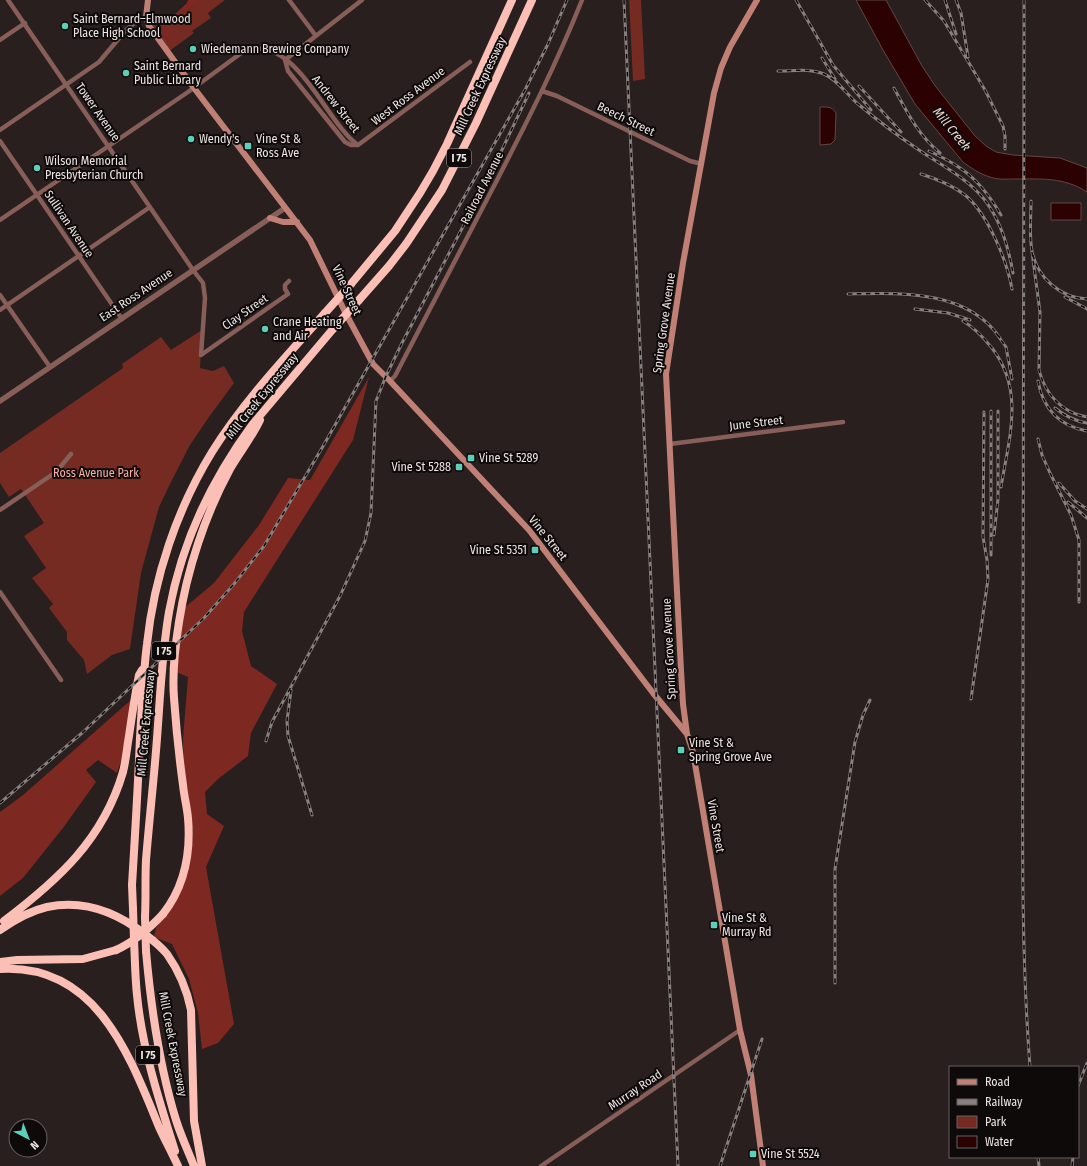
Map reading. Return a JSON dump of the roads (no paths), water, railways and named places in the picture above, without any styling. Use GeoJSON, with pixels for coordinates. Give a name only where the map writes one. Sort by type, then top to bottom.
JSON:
{"type":"FeatureCollection","features":[{"type":"Feature","properties":{"kind":"highway","name":"Mill Creek Expressway"},"geometry":{"type":"LineString","coordinates":[[179,1166],[151,1071],[143,1034],[137,996],[132,909],[132,885],[145,664],[151,618],[159,578],[172,536],[199,475],[224,433],[244,406],[351,284],[395,231],[420,193],[447,144],[512,0]]}},
{"type":"Feature","properties":{"kind":"highway","name":"Mill Creek Expressway"},"geometry":{"type":"LineString","coordinates":[[194,1166],[176,1120],[164,1072],[151,1000],[146,951],[146,860],[165,636],[173,592],[190,538],[207,498],[240,441],[333,329],[389,266],[406,244],[442,190],[476,123],[532,0]]}},
{"type":"Feature","properties":{"kind":"highway"},"geometry":{"type":"LineString","coordinates":[[0,962],[17,960],[83,959],[116,950],[139,937],[150,928],[163,914],[177,891],[187,859],[189,839],[188,816],[183,787],[173,697],[175,658],[183,600],[193,558],[213,507],[230,469],[256,428],[266,409]]}},
{"type":"Feature","properties":{"kind":"highway"},"geometry":{"type":"LineString","coordinates":[[0,924],[32,900],[58,877],[86,844],[109,808],[123,771],[139,675],[145,664]]}},
{"type":"Feature","properties":{"kind":"highway"},"geometry":{"type":"LineString","coordinates":[[0,930],[13,921],[47,908],[72,905],[84,906],[105,911],[132,925],[158,945],[166,954],[180,977],[191,1010],[194,1121],[202,1166]]}},
{"type":"Feature","properties":{"kind":"highway"},"geometry":{"type":"LineString","coordinates":[[0,969],[13,968],[47,974],[81,993],[94,1005],[106,1020],[123,1047],[146,1094],[160,1129],[179,1166]]}},
{"type":"Feature","properties":{"kind":"main road"},"geometry":{"type":"LineString","coordinates":[[146,17],[148,0]]}},
{"type":"Feature","properties":{"kind":"main road","name":"Spring Grove Avenue"},"geometry":{"type":"LineString","coordinates":[[688,734],[683,704],[680,670],[666,374],[714,93],[721,68],[730,47],[757,0]]}},
{"type":"Feature","properties":{"kind":"main road","name":"Vine Street"},"geometry":{"type":"LineString","coordinates":[[146,17],[149,26],[194,88],[310,240],[346,314],[373,364],[529,530],[653,693],[688,734],[740,1030],[751,1075],[763,1166]]}},
{"type":"Feature","properties":{"kind":"main road"},"geometry":{"type":"LineString","coordinates":[[270,218],[283,222],[297,222]]}},
{"type":"Feature","properties":{"kind":"street","name":"Tower Avenue"},"geometry":{"type":"LineString","coordinates":[[8,0],[193,270],[200,278],[205,298],[201,355]]}},
{"type":"Feature","properties":{"kind":"street"},"geometry":{"type":"LineString","coordinates":[[289,0],[316,36]]}},
{"type":"Feature","properties":{"kind":"street"},"geometry":{"type":"LineString","coordinates":[[0,220],[194,88],[244,51],[263,48],[272,50],[285,60],[362,0]]}},
{"type":"Feature","properties":{"kind":"street","name":"Railroad Avenue"},"geometry":{"type":"LineString","coordinates":[[390,381],[414,340],[458,257],[542,91],[582,0]]}},
{"type":"Feature","properties":{"kind":"street"},"geometry":{"type":"LineString","coordinates":[[0,130],[99,62],[126,30],[137,21],[146,17]]}},
{"type":"Feature","properties":{"kind":"street"},"geometry":{"type":"LineString","coordinates":[[0,40],[25,23]]}},
{"type":"Feature","properties":{"kind":"street","name":"Andrew Street"},"geometry":{"type":"LineString","coordinates":[[285,60],[288,71],[345,142],[358,146]]}},
{"type":"Feature","properties":{"kind":"street","name":"West Ross Avenue"},"geometry":{"type":"LineString","coordinates":[[358,146],[470,62]]}},
{"type":"Feature","properties":{"kind":"street","name":"Beech Street"},"geometry":{"type":"LineString","coordinates":[[542,91],[557,96],[690,161],[702,164]]}},
{"type":"Feature","properties":{"kind":"street","name":"Sullivan Avenue"},"geometry":{"type":"LineString","coordinates":[[0,141],[122,319]]}},
{"type":"Feature","properties":{"kind":"street"},"geometry":{"type":"LineString","coordinates":[[0,310],[150,207]]}},
{"type":"Feature","properties":{"kind":"street","name":"East Ross Avenue"},"geometry":{"type":"LineString","coordinates":[[0,401],[285,208]]}},
{"type":"Feature","properties":{"kind":"street","name":"Clay Street"},"geometry":{"type":"LineString","coordinates":[[201,355],[288,294],[285,289],[285,285],[289,281]]}},
{"type":"Feature","properties":{"kind":"street"},"geometry":{"type":"LineString","coordinates":[[0,294],[50,367]]}},
{"type":"Feature","properties":{"kind":"street","name":"June Street"},"geometry":{"type":"LineString","coordinates":[[670,444],[843,422]]}},
{"type":"Feature","properties":{"kind":"street"},"geometry":{"type":"LineString","coordinates":[[0,510],[56,472],[71,454]]}},
{"type":"Feature","properties":{"kind":"street"},"geometry":{"type":"LineString","coordinates":[[0,592],[61,680]]}},
{"type":"Feature","properties":{"kind":"street","name":"Murray Road"},"geometry":{"type":"LineString","coordinates":[[541,1166],[740,1030]]}},
{"type":"Feature","properties":{"kind":"water","name":"Mill Creek"},"geometry":{"type":"Polygon","coordinates":[[[856,0],[886,0],[922,66],[936,87],[975,136],[986,146],[996,152],[1013,155],[1060,158],[1087,168],[1087,192],[1061,181],[993,178],[979,173],[963,162],[915,104],[856,0]]]}},
{"type":"Feature","properties":{"kind":"water"},"geometry":{"type":"Polygon","coordinates":[[[820,107],[831,108],[836,113],[835,140],[831,144],[820,145],[820,107]]]}},
{"type":"Feature","properties":{"kind":"water"},"geometry":{"type":"Polygon","coordinates":[[[1051,203],[1081,203],[1081,220],[1051,220],[1051,203]]]}},
{"type":"Feature","properties":{"kind":"railway"},"geometry":{"type":"LineString","coordinates":[[0,803],[82,733],[204,618],[234,584],[264,546],[322,448],[526,88],[548,44],[567,0]]}},
{"type":"Feature","properties":{"kind":"railway"},"geometry":{"type":"LineString","coordinates":[[624,0],[678,1166]]}},
{"type":"Feature","properties":{"kind":"railway"},"geometry":{"type":"LineString","coordinates":[[796,0],[833,65],[871,110]]}},
{"type":"Feature","properties":{"kind":"railway"},"geometry":{"type":"LineString","coordinates":[[925,0],[944,21],[985,90],[1003,126],[1005,149]]}},
{"type":"Feature","properties":{"kind":"railway"},"geometry":{"type":"LineString","coordinates":[[945,0],[956,34]]}},
{"type":"Feature","properties":{"kind":"railway"},"geometry":{"type":"LineString","coordinates":[[956,0],[961,13],[968,57]]}},
{"type":"Feature","properties":{"kind":"railway"},"geometry":{"type":"LineString","coordinates":[[1024,0],[1023,920],[1030,1066]]}},
{"type":"Feature","properties":{"kind":"railway"},"geometry":{"type":"LineString","coordinates":[[822,58],[835,79]]}},
{"type":"Feature","properties":{"kind":"railway"},"geometry":{"type":"LineString","coordinates":[[778,71],[813,71],[829,77],[838,83],[858,104],[880,122],[911,145],[953,172],[977,191],[990,207],[1003,234],[1013,273]]}},
{"type":"Feature","properties":{"kind":"railway"},"geometry":{"type":"LineString","coordinates":[[859,86],[901,132]]}},
{"type":"Feature","properties":{"kind":"railway"},"geometry":{"type":"LineString","coordinates":[[894,88],[919,131],[940,153]]}},
{"type":"Feature","properties":{"kind":"railway"},"geometry":{"type":"LineString","coordinates":[[266,741],[272,722],[340,596],[365,541],[371,513],[376,401],[386,376],[489,177],[529,93]]}},
{"type":"Feature","properties":{"kind":"railway"},"geometry":{"type":"LineString","coordinates":[[929,151],[966,172],[978,183],[1001,215]]}},
{"type":"Feature","properties":{"kind":"railway"},"geometry":{"type":"LineString","coordinates":[[921,174],[939,180],[955,188],[973,203],[989,226],[1001,252],[1012,289]]}},
{"type":"Feature","properties":{"kind":"railway"},"geometry":{"type":"LineString","coordinates":[[1031,201],[1031,245],[1039,270],[1045,278],[1059,290],[1077,298],[1087,299]]}},
{"type":"Feature","properties":{"kind":"railway"},"geometry":{"type":"LineString","coordinates":[[1032,252],[1040,312],[1039,370],[1050,394],[1062,407],[1078,415],[1087,417]]}},
{"type":"Feature","properties":{"kind":"railway"},"geometry":{"type":"LineString","coordinates":[[848,294],[910,295],[931,297],[951,302],[970,310],[986,322],[1000,338]]}},
{"type":"Feature","properties":{"kind":"railway"},"geometry":{"type":"LineString","coordinates":[[1065,297],[1087,309]]}},
{"type":"Feature","properties":{"kind":"railway"},"geometry":{"type":"LineString","coordinates":[[915,309],[948,313],[970,320]]}},
{"type":"Feature","properties":{"kind":"railway"},"geometry":{"type":"LineString","coordinates":[[963,321],[979,333],[992,348],[1002,364],[1008,381],[1012,415],[1008,451],[1001,487]]}},
{"type":"Feature","properties":{"kind":"railway"},"geometry":{"type":"LineString","coordinates":[[996,333],[1006,347],[1012,379]]}},
{"type":"Feature","properties":{"kind":"railway"},"geometry":{"type":"LineString","coordinates":[[1038,381],[1044,400],[1054,415],[1077,429],[1087,431]]}},
{"type":"Feature","properties":{"kind":"railway"},"geometry":{"type":"LineString","coordinates":[[1055,408],[1070,418],[1087,423]]}},
{"type":"Feature","properties":{"kind":"railway"},"geometry":{"type":"LineString","coordinates":[[991,411],[991,555]]}},
{"type":"Feature","properties":{"kind":"railway"},"geometry":{"type":"LineString","coordinates":[[994,535],[998,499],[998,411]]}},
{"type":"Feature","properties":{"kind":"railway"},"geometry":{"type":"LineString","coordinates":[[971,699],[988,579],[987,560],[983,537],[984,412]]}},
{"type":"Feature","properties":{"kind":"railway"},"geometry":{"type":"LineString","coordinates":[[1038,439],[1042,455],[1071,515],[1079,540],[1079,602]]}},
{"type":"Feature","properties":{"kind":"railway"},"geometry":{"type":"LineString","coordinates":[[1059,483],[1075,501],[1087,509]]}},
{"type":"Feature","properties":{"kind":"railway"},"geometry":{"type":"LineString","coordinates":[[1068,502],[1087,518]]}},
{"type":"Feature","properties":{"kind":"railway"},"geometry":{"type":"LineString","coordinates":[[291,690],[287,721],[288,736],[312,815]]}},
{"type":"Feature","properties":{"kind":"railway"},"geometry":{"type":"LineString","coordinates":[[835,983],[835,869],[855,742],[863,715],[870,700]]}},
{"type":"Feature","properties":{"kind":"railway"},"geometry":{"type":"LineString","coordinates":[[720,1166],[762,1039]]}},
{"type":"Feature","properties":{"kind":"railway"},"geometry":{"type":"LineString","coordinates":[[1079,1083],[1087,1063]]}},
{"type":"Feature","properties":{"kind":"railway"},"geometry":{"type":"LineString","coordinates":[[1038,1158],[1039,1166]]}},
{"type":"Feature","properties":{"kind":"railway"},"geometry":{"type":"LineString","coordinates":[[1072,1166],[1073,1158]]}},
{"type":"Feature","properties":{"kind":"place","name":"Saint Bernard–Elmwood Place High School"},"geometry":{"type":"Point","coordinates":[65,26]}},
{"type":"Feature","properties":{"kind":"place","name":"Wiedemann Brewing Company"},"geometry":{"type":"Point","coordinates":[193,49]}},
{"type":"Feature","properties":{"kind":"place","name":"Saint Bernard Public Library"},"geometry":{"type":"Point","coordinates":[126,73]}},
{"type":"Feature","properties":{"kind":"place","name":"Wendy's"},"geometry":{"type":"Point","coordinates":[191,139]}},
{"type":"Feature","properties":{"kind":"place","name":"Vine St & Ross Ave"},"geometry":{"type":"Point","coordinates":[248,146]}},
{"type":"Feature","properties":{"kind":"place","name":"Wilson Memorial Presbyterian Church"},"geometry":{"type":"Point","coordinates":[37,168]}},
{"type":"Feature","properties":{"kind":"place","name":"Crane Heating and Air"},"geometry":{"type":"Point","coordinates":[265,329]}},
{"type":"Feature","properties":{"kind":"place","name":"Vine St 5289"},"geometry":{"type":"Point","coordinates":[471,458]}},
{"type":"Feature","properties":{"kind":"place","name":"Vine St 5288"},"geometry":{"type":"Point","coordinates":[459,467]}},
{"type":"Feature","properties":{"kind":"place","name":"Vine St 5351"},"geometry":{"type":"Point","coordinates":[535,550]}},
{"type":"Feature","properties":{"kind":"place","name":"Vine St & Spring Grove Ave"},"geometry":{"type":"Point","coordinates":[681,750]}},
{"type":"Feature","properties":{"kind":"place","name":"Vine St & Murray Rd"},"geometry":{"type":"Point","coordinates":[714,925]}},
{"type":"Feature","properties":{"kind":"place","name":"Vine St 5524"},"geometry":{"type":"Point","coordinates":[753,1154]}},
{"type":"Feature","properties":{"kind":"park label","name":"Ross Avenue Park"},"geometry":{"type":"Point","coordinates":[96,473]}}]}
